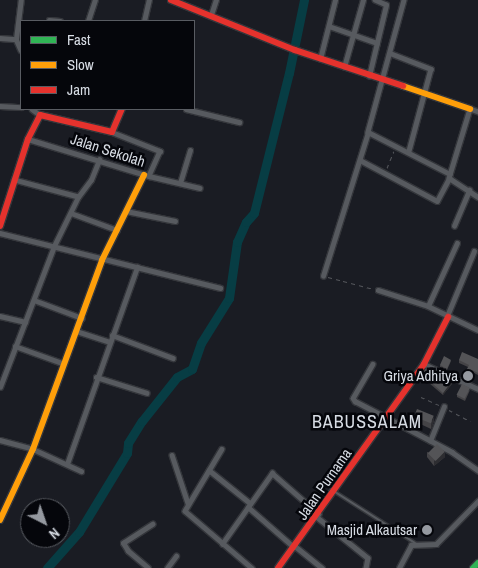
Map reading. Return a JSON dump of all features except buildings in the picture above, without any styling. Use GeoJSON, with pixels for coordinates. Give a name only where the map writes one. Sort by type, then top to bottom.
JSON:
{"type":"FeatureCollection","features":[{"type":"Feature","properties":{"kind":"street"},"geometry":{"type":"LineString","coordinates":[[20,0],[16,39],[20,48]]}},
{"type":"Feature","properties":{"kind":"street"},"geometry":{"type":"LineString","coordinates":[[87,20],[95,0]]}},
{"type":"Feature","properties":{"kind":"street"},"geometry":{"type":"LineString","coordinates":[[144,20],[148,0]]}},
{"type":"Feature","properties":{"kind":"street"},"geometry":{"type":"LineString","coordinates":[[171,0],[289,48],[478,112]]}},
{"type":"Feature","properties":{"kind":"street"},"geometry":{"type":"LineString","coordinates":[[211,15],[216,0]]}},
{"type":"Feature","properties":{"kind":"street"},"geometry":{"type":"LineString","coordinates":[[320,59],[335,0]]}},
{"type":"Feature","properties":{"kind":"street"},"geometry":{"type":"LineString","coordinates":[[344,67],[363,0]]}},
{"type":"Feature","properties":{"kind":"street"},"geometry":{"type":"LineString","coordinates":[[369,76],[386,5],[375,0]]}},
{"type":"Feature","properties":{"kind":"street"},"geometry":{"type":"LineString","coordinates":[[323,276],[360,160],[404,0]]}},
{"type":"Feature","properties":{"kind":"street"},"geometry":{"type":"LineString","coordinates":[[329,26],[377,43]]}},
{"type":"Feature","properties":{"kind":"street"},"geometry":{"type":"LineString","coordinates":[[0,38],[16,39]]}},
{"type":"Feature","properties":{"kind":"street"},"geometry":{"type":"LineString","coordinates":[[390,54],[430,68],[426,95],[409,151]]}},
{"type":"Feature","properties":{"kind":"street"},"geometry":{"type":"LineString","coordinates":[[0,106],[20,107]]}},
{"type":"Feature","properties":{"kind":"street"},"geometry":{"type":"LineString","coordinates":[[360,160],[437,201],[449,176],[470,109]]}},
{"type":"Feature","properties":{"kind":"street"},"geometry":{"type":"LineString","coordinates":[[0,520],[33,449],[62,363],[82,318],[102,260],[126,211],[161,152],[112,132],[40,115],[33,110]]}},
{"type":"Feature","properties":{"kind":"street"},"geometry":{"type":"LineString","coordinates":[[112,132],[122,110]]}},
{"type":"Feature","properties":{"kind":"street"},"geometry":{"type":"LineString","coordinates":[[190,110],[239,122]]}},
{"type":"Feature","properties":{"kind":"street"},"geometry":{"type":"LineString","coordinates":[[0,226],[28,139],[40,115]]}},
{"type":"Feature","properties":{"kind":"street"},"geometry":{"type":"LineString","coordinates":[[368,132],[409,151],[478,197]]}},
{"type":"Feature","properties":{"kind":"street","name":"Jalan Sekolah"},"geometry":{"type":"LineString","coordinates":[[28,139],[147,176],[200,188]]}},
{"type":"Feature","properties":{"kind":"street"},"geometry":{"type":"LineString","coordinates":[[180,183],[190,150]]}},
{"type":"Feature","properties":{"kind":"street"},"geometry":{"type":"LineString","coordinates":[[0,387],[14,346],[54,246],[78,197],[91,180],[99,160]]}},
{"type":"Feature","properties":{"kind":"street"},"geometry":{"type":"LineString","coordinates":[[14,180],[78,197]]}},
{"type":"Feature","properties":{"kind":"street"},"geometry":{"type":"LineString","coordinates":[[454,226],[469,190]]}},
{"type":"Feature","properties":{"kind":"street"},"geometry":{"type":"LineString","coordinates":[[126,211],[175,221]]}},
{"type":"Feature","properties":{"kind":"street"},"geometry":{"type":"LineString","coordinates":[[71,212],[117,230]]}},
{"type":"Feature","properties":{"kind":"street"},"geometry":{"type":"LineString","coordinates":[[0,233],[220,288]]}},
{"type":"Feature","properties":{"kind":"street"},"geometry":{"type":"LineString","coordinates":[[428,306],[457,243]]}},
{"type":"Feature","properties":{"kind":"street"},"geometry":{"type":"LineString","coordinates":[[448,317],[474,251]]}},
{"type":"Feature","properties":{"kind":"street"},"geometry":{"type":"LineString","coordinates":[[66,464],[137,268]]}},
{"type":"Feature","properties":{"kind":"street"},"geometry":{"type":"LineString","coordinates":[[378,290],[428,306],[478,330]]}},
{"type":"Feature","properties":{"kind":"street"},"geometry":{"type":"LineString","coordinates":[[34,300],[82,318]]}},
{"type":"Feature","properties":{"kind":"street"},"geometry":{"type":"LineString","coordinates":[[0,316],[25,322]]}},
{"type":"Feature","properties":{"kind":"street","name":"Jalan Purnama"},"geometry":{"type":"LineString","coordinates":[[278,568],[318,515],[424,364],[448,317]]}},
{"type":"Feature","properties":{"kind":"street"},"geometry":{"type":"LineString","coordinates":[[76,331],[109,342]]}},
{"type":"Feature","properties":{"kind":"street"},"geometry":{"type":"LineString","coordinates":[[112,335],[173,358]]}},
{"type":"Feature","properties":{"kind":"street"},"geometry":{"type":"LineString","coordinates":[[14,346],[62,363]]}},
{"type":"Feature","properties":{"kind":"street"},"geometry":{"type":"LineString","coordinates":[[374,364],[353,399],[385,419],[430,441],[478,470]]}},
{"type":"Feature","properties":{"kind":"street"},"geometry":{"type":"LineString","coordinates":[[424,364],[478,389]]}},
{"type":"Feature","properties":{"kind":"street"},"geometry":{"type":"LineString","coordinates":[[96,377],[147,393]]}},
{"type":"Feature","properties":{"kind":"street"},"geometry":{"type":"LineString","coordinates":[[430,441],[444,407]]}},
{"type":"Feature","properties":{"kind":"street"},"geometry":{"type":"LineString","coordinates":[[0,440],[33,449],[81,471]]}},
{"type":"Feature","properties":{"kind":"street"},"geometry":{"type":"LineString","coordinates":[[222,449],[188,503],[186,513],[252,568]]}},
{"type":"Feature","properties":{"kind":"street"},"geometry":{"type":"LineString","coordinates":[[172,455],[188,503]]}},
{"type":"Feature","properties":{"kind":"street"},"geometry":{"type":"LineString","coordinates":[[209,470],[294,546],[322,568]]}},
{"type":"Feature","properties":{"kind":"street"},"geometry":{"type":"LineString","coordinates":[[222,544],[274,472],[318,515],[368,558],[366,568]]}},
{"type":"Feature","properties":{"kind":"street"},"geometry":{"type":"LineString","coordinates":[[400,566],[410,545],[417,544],[429,547],[436,544],[478,502]]}},
{"type":"Feature","properties":{"kind":"street"},"geometry":{"type":"LineString","coordinates":[[148,568],[123,545],[152,524]]}},
{"type":"Feature","properties":{"kind":"street"},"geometry":{"type":"LineString","coordinates":[[167,568],[176,556]]}},
{"type":"Feature","properties":{"kind":"street"},"geometry":{"type":"LineString","coordinates":[[473,568],[478,563]]}},
{"type":"Feature","properties":{"kind":"lane"},"geometry":{"type":"LineString","coordinates":[[334,492],[417,544]]}},
{"type":"Feature","properties":{"kind":"path"},"geometry":{"type":"LineString","coordinates":[[384,174],[397,146]]}},
{"type":"Feature","properties":{"kind":"path"},"geometry":{"type":"LineString","coordinates":[[323,276],[378,290]]}},
{"type":"Feature","properties":{"kind":"waterway"},"geometry":{"type":"LineString","coordinates":[[47,568],[79,532],[127,453],[128,443],[142,421],[177,377],[192,369],[201,343],[229,298],[237,242],[246,222],[254,213],[289,73],[304,0]]}},
{"type":"Feature","properties":{"kind":"traffic: fast"},"geometry":{"type":"LineString","coordinates":[[473,568],[478,563]]}},
{"type":"Feature","properties":{"kind":"traffic: slow"},"geometry":{"type":"LineString","coordinates":[[403,86],[470,109]]}},
{"type":"Feature","properties":{"kind":"traffic: slow"},"geometry":{"type":"LineString","coordinates":[[0,520],[33,449],[102,260],[144,175]]}},
{"type":"Feature","properties":{"kind":"traffic: jam"},"geometry":{"type":"LineString","coordinates":[[171,0],[295,50],[403,86]]}},
{"type":"Feature","properties":{"kind":"traffic: jam"},"geometry":{"type":"LineString","coordinates":[[0,226],[28,139],[40,115],[112,132],[122,110]]}},
{"type":"Feature","properties":{"kind":"traffic: jam"},"geometry":{"type":"LineString","coordinates":[[278,568],[424,364],[448,317]]}},
{"type":"Feature","properties":{"kind":"place","name":"Griya Adhitya"},"geometry":{"type":"Point","coordinates":[468,376]}},
{"type":"Feature","properties":{"kind":"place","name":"Masjid Alkautsar"},"geometry":{"type":"Point","coordinates":[427,530]}},
{"type":"Feature","properties":{"kind":"district","name":"BABUSSALAM"},"geometry":{"type":"Point","coordinates":[367,422]}}]}
